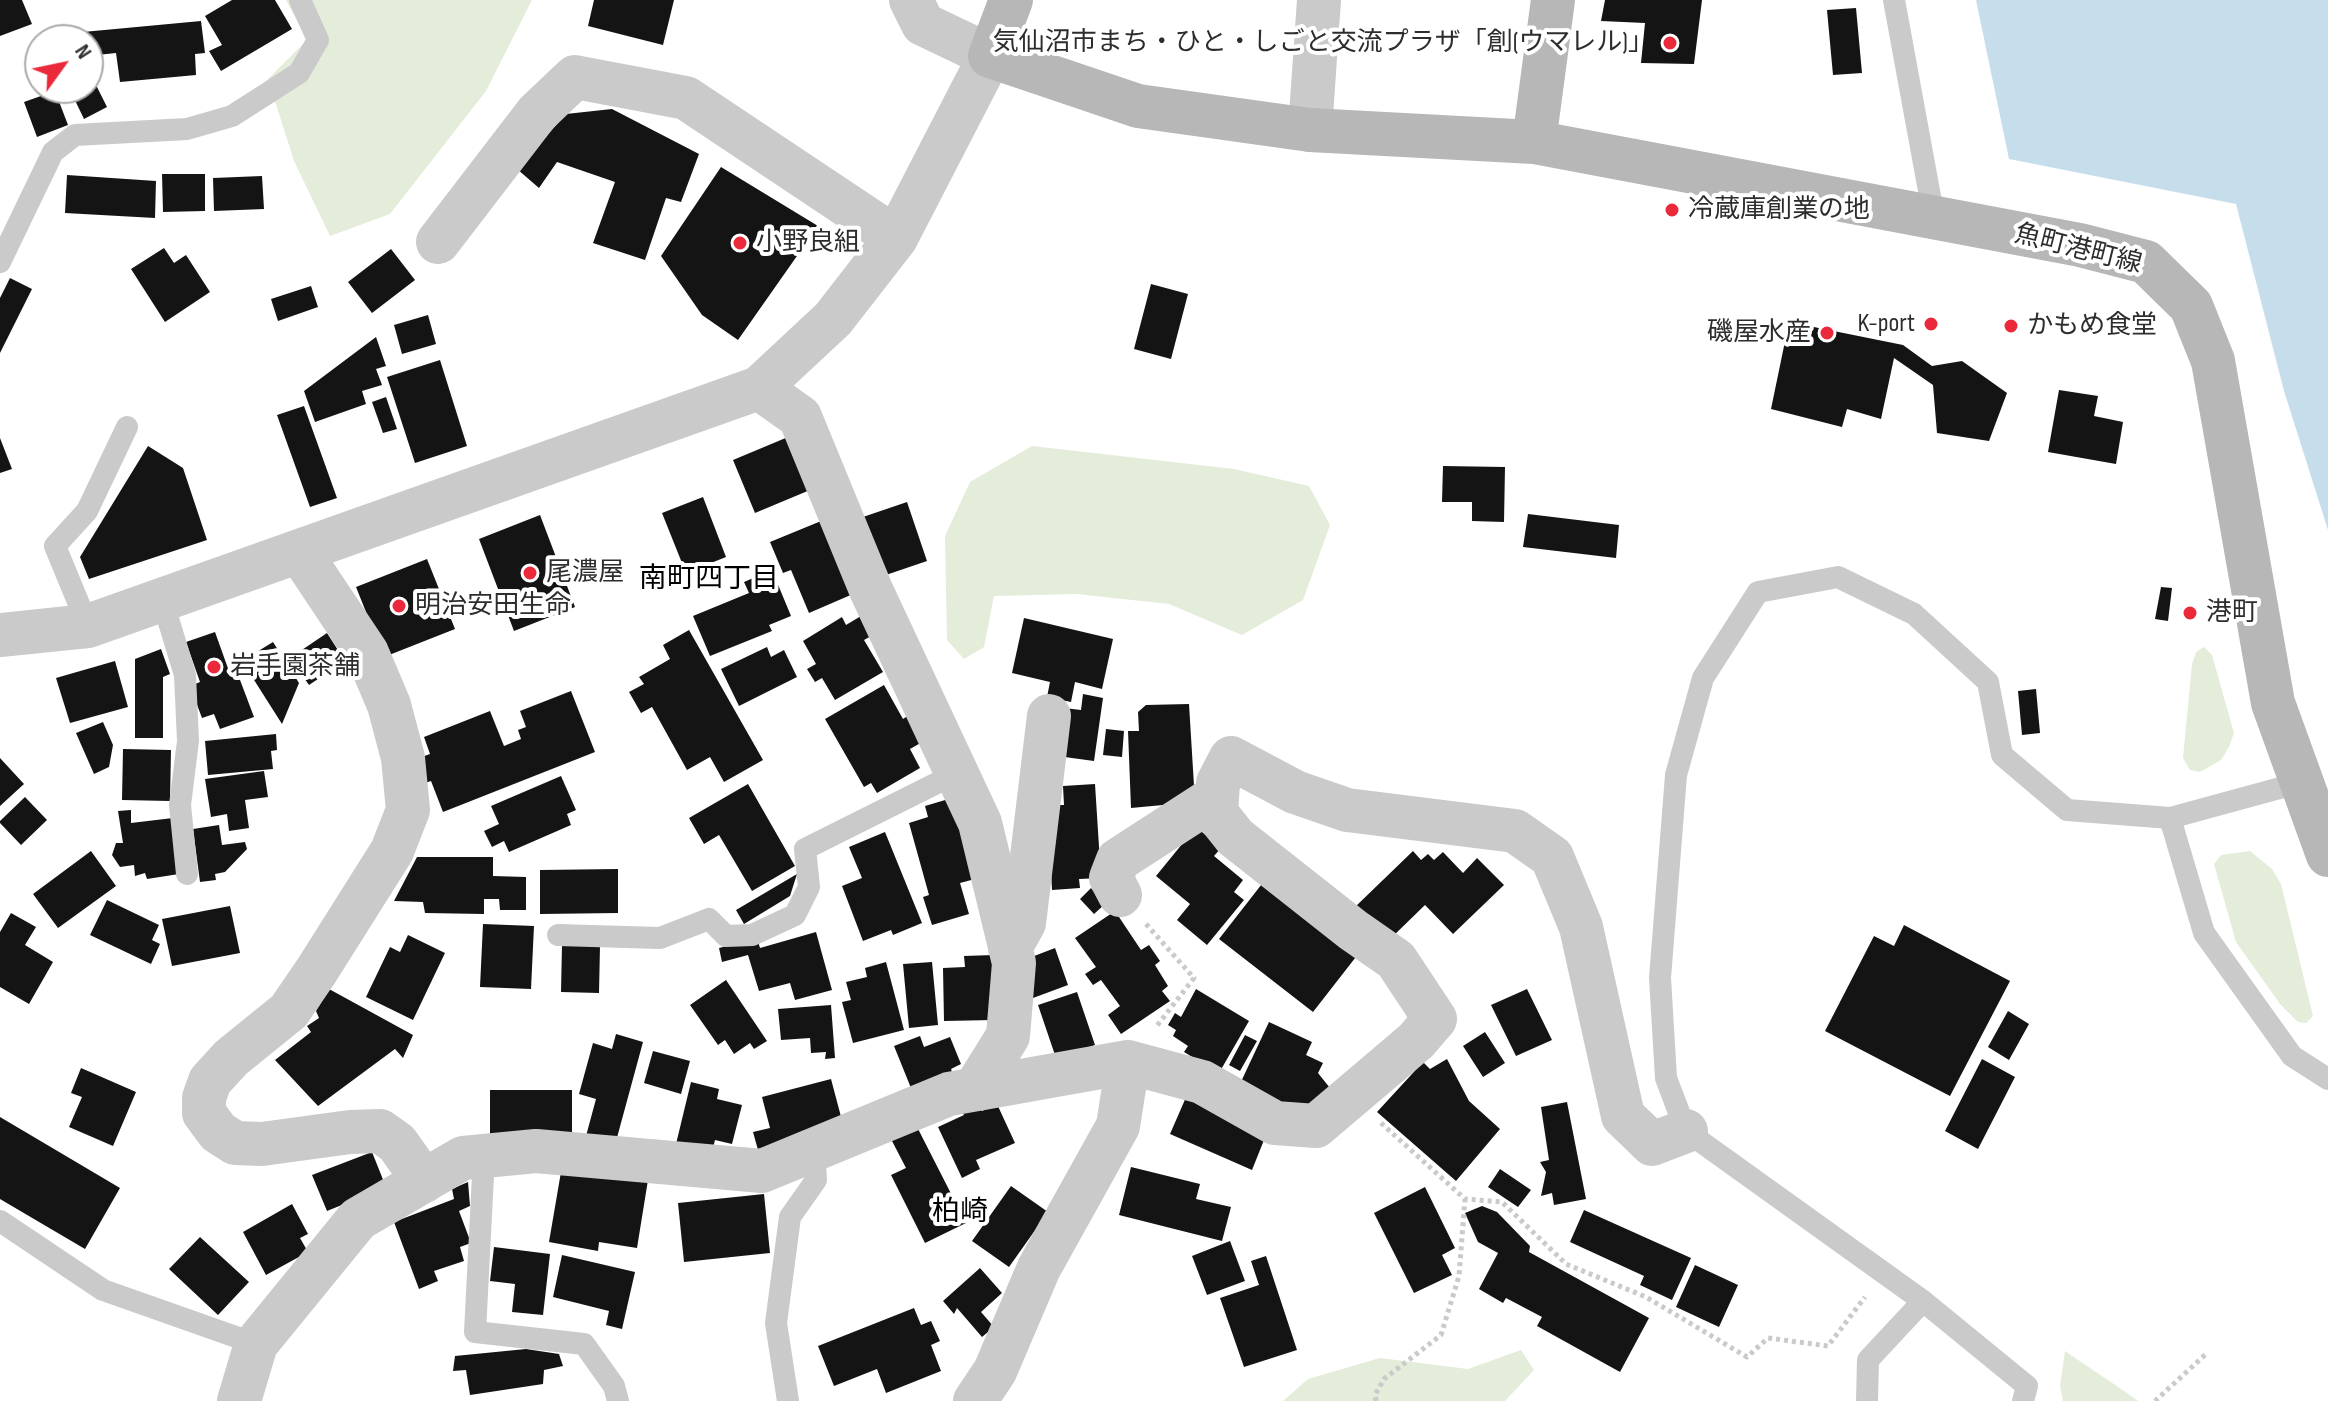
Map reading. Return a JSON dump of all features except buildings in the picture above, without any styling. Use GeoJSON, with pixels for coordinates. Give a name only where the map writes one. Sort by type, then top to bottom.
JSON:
{"type":"FeatureCollection","features":[{"type":"Feature","properties":{"kind":"street"},"geometry":{"type":"LineString","coordinates":[[911,0],[923,24],[990,56]]}},
{"type":"Feature","properties":{"kind":"street"},"geometry":{"type":"LineString","coordinates":[[0,635],[88,626],[759,388],[833,319],[896,238],[990,56],[1011,0]]}},
{"type":"Feature","properties":{"kind":"street"},"geometry":{"type":"LineString","coordinates":[[1310,130],[1319,0]]}},
{"type":"Feature","properties":{"kind":"street"},"geometry":{"type":"LineString","coordinates":[[1534,142],[1553,0]]}},
{"type":"Feature","properties":{"kind":"street","name":"魚町港町線"},"geometry":{"type":"LineString","coordinates":[[990,56],[1138,106],[1310,130],[1534,142],[2080,245],[2146,262],[2191,306],[2213,361],[2273,703],[2328,855]]}},
{"type":"Feature","properties":{"kind":"street"},"geometry":{"type":"LineString","coordinates":[[438,242],[537,113],[575,77],[686,98],[896,238]]}},
{"type":"Feature","properties":{"kind":"street"},"geometry":{"type":"LineString","coordinates":[[759,388],[800,417],[871,590],[980,823],[1014,963],[1008,1036],[975,1089]]}},
{"type":"Feature","properties":{"kind":"street"},"geometry":{"type":"LineString","coordinates":[[299,551],[367,653],[383,692],[403,758],[408,810],[392,851],[317,970],[289,1011],[231,1058],[210,1081],[204,1098],[204,1113],[218,1132],[235,1143],[262,1144],[380,1131],[397,1143],[424,1181]]}},
{"type":"Feature","properties":{"kind":"street"},"geometry":{"type":"LineString","coordinates":[[1010,948],[1024,923],[1049,716]]}},
{"type":"Feature","properties":{"kind":"street"},"geometry":{"type":"LineString","coordinates":[[239,1401],[256,1344],[358,1219],[463,1158],[536,1151],[762,1171],[949,1094],[1128,1062],[1202,1082],[1275,1123],[1316,1126],[1416,1041],[1435,1019],[1396,960],[1235,837],[1216,813],[1218,783],[1231,758],[1295,792],[1347,810],[1515,831],[1552,857],[1581,927],[1623,1116],[1652,1144],[1686,1131]]}},
{"type":"Feature","properties":{"kind":"street"},"geometry":{"type":"LineString","coordinates":[[1120,895],[1111,878],[1118,860],[1217,796]]}},
{"type":"Feature","properties":{"kind":"street"},"geometry":{"type":"LineString","coordinates":[[975,1401],[995,1371],[1039,1268],[1118,1126],[1128,1062]]}},
{"type":"Feature","properties":{"kind":"lane"},"geometry":{"type":"LineString","coordinates":[[0,262],[53,152],[75,135],[187,129],[232,116],[299,73],[318,40],[300,0]]}},
{"type":"Feature","properties":{"kind":"lane"},"geometry":{"type":"LineString","coordinates":[[1894,0],[1934,218]]}},
{"type":"Feature","properties":{"kind":"lane"},"geometry":{"type":"LineString","coordinates":[[88,626],[55,546],[87,511],[127,427]]}},
{"type":"Feature","properties":{"kind":"lane"},"geometry":{"type":"LineString","coordinates":[[2023,1401],[2027,1386],[1923,1301],[1686,1131],[1666,1078],[1660,978],[1676,775],[1703,678],[1758,592],[1838,577],[1914,614],[1988,682],[2002,755],[2067,810],[2170,818],[2302,782]]}},
{"type":"Feature","properties":{"kind":"lane"},"geometry":{"type":"LineString","coordinates":[[162,599],[185,675],[188,741],[180,805],[187,874]]}},
{"type":"Feature","properties":{"kind":"lane"},"geometry":{"type":"LineString","coordinates":[[558,935],[660,938],[709,919],[726,936],[752,935],[795,915],[809,887],[805,849],[957,773]]}},
{"type":"Feature","properties":{"kind":"lane"},"geometry":{"type":"LineString","coordinates":[[2170,818],[2204,933],[2292,1056],[2328,1079]]}},
{"type":"Feature","properties":{"kind":"lane"},"geometry":{"type":"LineString","coordinates":[[788,1401],[776,1323],[790,1217],[816,1180],[814,1149]]}},
{"type":"Feature","properties":{"kind":"lane"},"geometry":{"type":"LineString","coordinates":[[484,1156],[475,1332],[584,1344],[614,1386],[618,1401]]}},
{"type":"Feature","properties":{"kind":"lane"},"geometry":{"type":"LineString","coordinates":[[0,1221],[103,1290],[256,1344]]}},
{"type":"Feature","properties":{"kind":"lane"},"geometry":{"type":"LineString","coordinates":[[1867,1401],[1868,1360],[1923,1301]]}},
{"type":"Feature","properties":{"kind":"path"},"geometry":{"type":"LineString","coordinates":[[1120,895],[1194,978],[1128,1062]]}},
{"type":"Feature","properties":{"kind":"path"},"geometry":{"type":"LineString","coordinates":[[1351,1095],[1465,1199],[1502,1202],[1566,1264],[1646,1297],[1747,1357],[1768,1338],[1828,1346],[1884,1272]]}},
{"type":"Feature","properties":{"kind":"path"},"geometry":{"type":"LineString","coordinates":[[1376,1401],[1375,1395],[1384,1379],[1441,1335],[1459,1276],[1465,1199]]}},
{"type":"Feature","properties":{"kind":"path"},"geometry":{"type":"LineString","coordinates":[[2155,1401],[2206,1354]]}},
{"type":"Feature","properties":{"kind":"green space"},"geometry":{"type":"Polygon","coordinates":[[[286,0],[532,0],[486,91],[390,214],[330,236],[294,161],[268,79],[307,40],[286,0]]]}},
{"type":"Feature","properties":{"kind":"green space"},"geometry":{"type":"Polygon","coordinates":[[[1032,446],[1234,469],[1309,486],[1330,525],[1303,600],[1242,635],[1169,604],[1077,594],[994,596],[984,647],[964,659],[947,640],[945,536],[970,482],[1032,446]]]}},
{"type":"Feature","properties":{"kind":"green space"},"geometry":{"type":"Polygon","coordinates":[[[2204,647],[2212,655],[2234,733],[2221,760],[2200,772],[2190,770],[2183,758],[2192,664],[2196,652],[2204,647]]]}},
{"type":"Feature","properties":{"kind":"green space"},"geometry":{"type":"Polygon","coordinates":[[[2250,851],[2272,869],[2281,884],[2313,1016],[2306,1023],[2298,1022],[2280,1004],[2236,942],[2214,864],[2221,855],[2250,851]]]}},
{"type":"Feature","properties":{"kind":"green space"},"geometry":{"type":"Polygon","coordinates":[[[1521,1350],[1534,1370],[1505,1401],[1283,1401],[1308,1379],[1380,1358],[1468,1369],[1521,1350]]]}},
{"type":"Feature","properties":{"kind":"green space"},"geometry":{"type":"Polygon","coordinates":[[[2065,1351],[2138,1401],[2063,1401],[2060,1386],[2065,1351]]]}},
{"type":"Feature","properties":{"kind":"water"},"geometry":{"type":"Polygon","coordinates":[[[1976,0],[2328,0],[2328,530],[2284,391],[2236,204],[2009,159],[1976,0]]]}},
{"type":"Feature","properties":{"kind":"place","name":"気仙沼市まち・ひと・しごと交流プラザ「創(ウマレル)」"},"geometry":{"type":"Point","coordinates":[1670,43]}},
{"type":"Feature","properties":{"kind":"place","name":"冷蔵庫創業の地"},"geometry":{"type":"Point","coordinates":[1672,210]}},
{"type":"Feature","properties":{"kind":"place","name":"小野良組"},"geometry":{"type":"Point","coordinates":[740,243]}},
{"type":"Feature","properties":{"kind":"place","name":"K-port"},"geometry":{"type":"Point","coordinates":[1931,324]}},
{"type":"Feature","properties":{"kind":"place","name":"かもめ食堂"},"geometry":{"type":"Point","coordinates":[2011,326]}},
{"type":"Feature","properties":{"kind":"place","name":"磯屋水産"},"geometry":{"type":"Point","coordinates":[1827,333]}},
{"type":"Feature","properties":{"kind":"place","name":"尾濃屋"},"geometry":{"type":"Point","coordinates":[530,573]}},
{"type":"Feature","properties":{"kind":"place","name":"明治安田生命"},"geometry":{"type":"Point","coordinates":[399,606]}},
{"type":"Feature","properties":{"kind":"place","name":"港町"},"geometry":{"type":"Point","coordinates":[2190,613]}},
{"type":"Feature","properties":{"kind":"place","name":"岩手園茶舗"},"geometry":{"type":"Point","coordinates":[214,667]}},
{"type":"Feature","properties":{"kind":"district","name":"南町四丁目"},"geometry":{"type":"Point","coordinates":[709,580]}},
{"type":"Feature","properties":{"kind":"district","name":"柏崎"},"geometry":{"type":"Point","coordinates":[960,1213]}}]}
